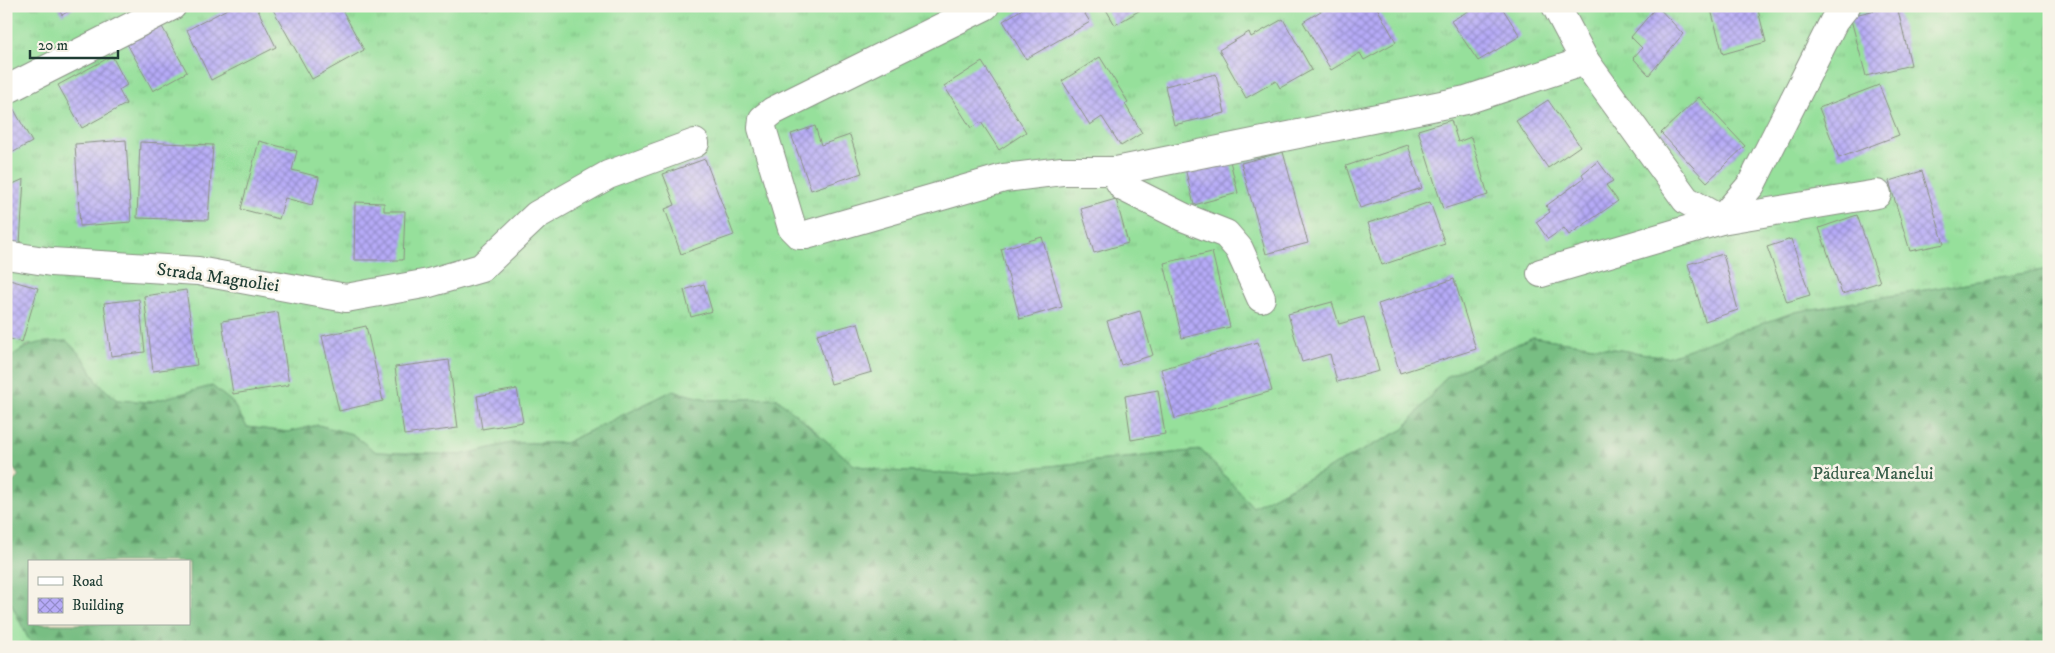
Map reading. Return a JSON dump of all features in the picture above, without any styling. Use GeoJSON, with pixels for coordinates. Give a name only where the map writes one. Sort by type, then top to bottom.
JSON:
{"type":"FeatureCollection","features":[{"type":"Feature","properties":{"kind":"street"},"geometry":{"type":"LineString","coordinates":[[6,90],[172,6]]}},
{"type":"Feature","properties":{"kind":"street"},"geometry":{"type":"LineString","coordinates":[[1556,6],[1585,61],[1686,200],[1720,220]]}},
{"type":"Feature","properties":{"kind":"street"},"geometry":{"type":"LineString","coordinates":[[1720,220],[1751,185],[1834,21],[1846,6]]}},
{"type":"Feature","properties":{"kind":"street"},"geometry":{"type":"LineString","coordinates":[[978,10],[772,111],[763,119],[762,128],[792,228],[799,235],[806,236],[1004,178],[1062,170],[1116,171],[1466,100],[1585,61]]}},
{"type":"Feature","properties":{"kind":"street","name":"Strada Magnoliei"},"geometry":{"type":"LineString","coordinates":[[6,254],[52,262],[198,271],[346,298],[429,283],[481,268],[537,215],[608,175],[695,143]]}},
{"type":"Feature","properties":{"kind":"street"},"geometry":{"type":"LineString","coordinates":[[1116,171],[1123,188],[1183,217],[1226,234],[1239,249],[1261,298]]}},
{"type":"Feature","properties":{"kind":"street"},"geometry":{"type":"LineString","coordinates":[[1541,273],[1720,220],[1877,194]]}},
{"type":"Feature","properties":{"kind":"green space"},"geometry":{"type":"Polygon","coordinates":[[[6,6],[2049,6],[2049,269],[1795,312],[1667,357],[1533,337],[1446,377],[1404,429],[1253,507],[1201,450],[973,474],[885,471],[854,465],[777,398],[711,400],[672,391],[565,443],[512,443],[461,455],[376,452],[352,434],[318,425],[288,432],[247,427],[232,402],[212,386],[150,402],[117,400],[98,383],[84,359],[67,341],[28,345],[12,356],[6,355],[6,6]]]}},
{"type":"Feature","properties":{"kind":"green space","name":"Pădurea Manelui"},"geometry":{"type":"Polygon","coordinates":[[[2049,269],[2049,647],[36,647],[29,640],[6,593],[6,489],[19,476],[6,459],[6,355],[12,356],[26,347],[44,342],[67,341],[84,359],[98,383],[117,400],[150,402],[212,386],[232,402],[247,427],[288,432],[318,425],[352,434],[376,452],[461,455],[512,443],[565,443],[672,391],[711,400],[777,398],[854,465],[885,471],[973,474],[1201,450],[1253,507],[1404,429],[1446,377],[1533,337],[1667,357],[1795,312],[2049,269]]]}},
{"type":"Feature","properties":{"kind":"green space"},"geometry":{"type":"Polygon","coordinates":[[[6,593],[29,640],[36,647],[6,647],[6,593]]]}},
{"type":"Feature","properties":{"kind":"building"},"geometry":{"type":"Polygon","coordinates":[[[57,6],[78,6],[62,15],[57,6]]]}},
{"type":"Feature","properties":{"kind":"building"},"geometry":{"type":"Polygon","coordinates":[[[233,6],[256,6],[276,47],[211,80],[187,30],[233,6]]]}},
{"type":"Feature","properties":{"kind":"building"},"geometry":{"type":"Polygon","coordinates":[[[271,6],[340,6],[364,50],[312,79],[271,6]]]}},
{"type":"Feature","properties":{"kind":"building"},"geometry":{"type":"Polygon","coordinates":[[[1027,6],[1080,6],[1090,22],[1026,59],[1003,21],[1027,6]]]}},
{"type":"Feature","properties":{"kind":"building"},"geometry":{"type":"Polygon","coordinates":[[[1104,6],[1147,6],[1115,25],[1104,6]]]}},
{"type":"Feature","properties":{"kind":"building"},"geometry":{"type":"Polygon","coordinates":[[[1329,6],[1334,6],[1335,9],[1340,6],[1376,6],[1396,42],[1364,60],[1360,53],[1331,70],[1303,22],[1329,6]]]}},
{"type":"Feature","properties":{"kind":"building"},"geometry":{"type":"Polygon","coordinates":[[[1477,6],[1501,6],[1520,36],[1478,61],[1451,21],[1477,6]]]}},
{"type":"Feature","properties":{"kind":"building"},"geometry":{"type":"Polygon","coordinates":[[[1657,6],[1683,34],[1649,75],[1633,58],[1642,48],[1631,37],[1657,6]]]}},
{"type":"Feature","properties":{"kind":"building"},"geometry":{"type":"Polygon","coordinates":[[[1710,6],[1757,6],[1766,42],[1723,54],[1710,6]]]}},
{"type":"Feature","properties":{"kind":"building"},"geometry":{"type":"Polygon","coordinates":[[[1897,6],[1911,65],[1866,76],[1850,16],[1897,6]]]}},
{"type":"Feature","properties":{"kind":"building"},"geometry":{"type":"Polygon","coordinates":[[[1283,19],[1312,70],[1280,88],[1276,81],[1246,98],[1219,50],[1249,32],[1251,37],[1283,19]]]}},
{"type":"Feature","properties":{"kind":"building"},"geometry":{"type":"Polygon","coordinates":[[[160,23],[187,72],[153,91],[126,42],[160,23]]]}},
{"type":"Feature","properties":{"kind":"building"},"geometry":{"type":"Polygon","coordinates":[[[112,56],[127,85],[119,90],[126,104],[82,128],[58,85],[112,56]]]}},
{"type":"Feature","properties":{"kind":"building"},"geometry":{"type":"Polygon","coordinates":[[[1100,57],[1128,102],[1125,104],[1142,133],[1121,146],[1102,117],[1090,125],[1062,81],[1100,57]]]}},
{"type":"Feature","properties":{"kind":"building"},"geometry":{"type":"Polygon","coordinates":[[[982,62],[1026,132],[999,150],[981,122],[971,128],[944,86],[982,62]]]}},
{"type":"Feature","properties":{"kind":"building"},"geometry":{"type":"Polygon","coordinates":[[[1216,74],[1225,113],[1174,125],[1165,86],[1216,74]]]}},
{"type":"Feature","properties":{"kind":"building"},"geometry":{"type":"Polygon","coordinates":[[[1879,85],[1899,135],[1839,158],[1819,108],[1879,85]]]}},
{"type":"Feature","properties":{"kind":"building"},"geometry":{"type":"Polygon","coordinates":[[[1699,97],[1745,146],[1707,182],[1661,133],[1699,97]]]}},
{"type":"Feature","properties":{"kind":"building"},"geometry":{"type":"Polygon","coordinates":[[[1548,100],[1580,146],[1548,168],[1516,121],[1548,100]]]}},
{"type":"Feature","properties":{"kind":"building"},"geometry":{"type":"Polygon","coordinates":[[[11,104],[32,142],[6,156],[6,106],[11,104]]]}},
{"type":"Feature","properties":{"kind":"building"},"geometry":{"type":"Polygon","coordinates":[[[1451,120],[1458,142],[1471,137],[1488,195],[1443,209],[1418,130],[1451,120]]]}},
{"type":"Feature","properties":{"kind":"building"},"geometry":{"type":"Polygon","coordinates":[[[815,126],[821,145],[850,135],[862,173],[811,190],[791,134],[815,126]]]}},
{"type":"Feature","properties":{"kind":"building"},"geometry":{"type":"Polygon","coordinates":[[[126,140],[131,222],[80,226],[75,144],[126,140]]]}},
{"type":"Feature","properties":{"kind":"building"},"geometry":{"type":"Polygon","coordinates":[[[259,141],[297,151],[292,170],[319,177],[312,205],[285,198],[279,219],[241,209],[259,141]]]}},
{"type":"Feature","properties":{"kind":"building"},"geometry":{"type":"Polygon","coordinates":[[[140,142],[213,145],[208,220],[137,218],[140,142]]]}},
{"type":"Feature","properties":{"kind":"building"},"geometry":{"type":"Polygon","coordinates":[[[1408,145],[1422,188],[1360,208],[1346,166],[1408,145]]]}},
{"type":"Feature","properties":{"kind":"building"},"geometry":{"type":"Polygon","coordinates":[[[1283,152],[1308,243],[1266,254],[1241,163],[1283,152]]]}},
{"type":"Feature","properties":{"kind":"building"},"geometry":{"type":"Polygon","coordinates":[[[1228,153],[1238,193],[1194,205],[1184,164],[1228,153]]]}},
{"type":"Feature","properties":{"kind":"building"},"geometry":{"type":"Polygon","coordinates":[[[705,159],[734,235],[681,254],[665,209],[675,205],[663,174],[705,159]]]}},
{"type":"Feature","properties":{"kind":"building"},"geometry":{"type":"Polygon","coordinates":[[[1598,161],[1613,181],[1606,185],[1618,201],[1569,235],[1564,228],[1548,239],[1536,222],[1550,212],[1546,206],[1584,178],[1582,174],[1598,161]]]}},
{"type":"Feature","properties":{"kind":"building"},"geometry":{"type":"Polygon","coordinates":[[[1922,171],[1944,244],[1910,251],[1889,181],[1922,171]]]}},
{"type":"Feature","properties":{"kind":"building"},"geometry":{"type":"Polygon","coordinates":[[[24,179],[20,244],[6,244],[6,187],[24,179]]]}},
{"type":"Feature","properties":{"kind":"building"},"geometry":{"type":"Polygon","coordinates":[[[1116,199],[1128,243],[1094,253],[1081,209],[1116,199]]]}},
{"type":"Feature","properties":{"kind":"building"},"geometry":{"type":"Polygon","coordinates":[[[355,202],[384,203],[384,211],[405,211],[403,260],[354,260],[355,202]]]}},
{"type":"Feature","properties":{"kind":"building"},"geometry":{"type":"Polygon","coordinates":[[[1430,202],[1445,244],[1382,265],[1368,223],[1430,202]]]}},
{"type":"Feature","properties":{"kind":"building"},"geometry":{"type":"Polygon","coordinates":[[[1857,215],[1880,282],[1842,294],[1819,228],[1857,215]]]}},
{"type":"Feature","properties":{"kind":"building"},"geometry":{"type":"Polygon","coordinates":[[[1042,237],[1062,307],[1020,319],[1001,249],[1042,237]]]}},
{"type":"Feature","properties":{"kind":"building"},"geometry":{"type":"Polygon","coordinates":[[[1791,239],[1810,295],[1787,302],[1767,247],[1791,239]]]}},
{"type":"Feature","properties":{"kind":"building"},"geometry":{"type":"Polygon","coordinates":[[[1212,252],[1230,327],[1182,338],[1164,263],[1212,252]]]}},
{"type":"Feature","properties":{"kind":"building"},"geometry":{"type":"Polygon","coordinates":[[[1723,254],[1738,310],[1705,321],[1688,264],[1723,254]]]}},
{"type":"Feature","properties":{"kind":"building"},"geometry":{"type":"Polygon","coordinates":[[[6,279],[38,288],[22,342],[6,338],[6,279]]]}},
{"type":"Feature","properties":{"kind":"building"},"geometry":{"type":"Polygon","coordinates":[[[1454,279],[1476,349],[1400,373],[1378,304],[1454,279]]]}},
{"type":"Feature","properties":{"kind":"building"},"geometry":{"type":"Polygon","coordinates":[[[704,284],[712,311],[691,317],[684,290],[704,284]]]}},
{"type":"Feature","properties":{"kind":"building"},"geometry":{"type":"Polygon","coordinates":[[[186,290],[197,365],[153,371],[144,296],[186,290]]]}},
{"type":"Feature","properties":{"kind":"building"},"geometry":{"type":"Polygon","coordinates":[[[139,299],[145,352],[111,356],[104,303],[139,299]]]}},
{"type":"Feature","properties":{"kind":"building"},"geometry":{"type":"Polygon","coordinates":[[[1332,302],[1339,324],[1364,317],[1379,371],[1337,382],[1330,354],[1302,362],[1288,314],[1332,302]]]}},
{"type":"Feature","properties":{"kind":"building"},"geometry":{"type":"Polygon","coordinates":[[[1140,311],[1153,355],[1121,365],[1107,321],[1140,311]]]}},
{"type":"Feature","properties":{"kind":"building"},"geometry":{"type":"Polygon","coordinates":[[[278,312],[289,385],[233,394],[222,321],[278,312]]]}},
{"type":"Feature","properties":{"kind":"building"},"geometry":{"type":"Polygon","coordinates":[[[858,323],[872,372],[831,384],[817,334],[858,323]]]}},
{"type":"Feature","properties":{"kind":"building"},"geometry":{"type":"Polygon","coordinates":[[[366,326],[383,401],[339,411],[322,336],[366,326]]]}},
{"type":"Feature","properties":{"kind":"building"},"geometry":{"type":"Polygon","coordinates":[[[1258,342],[1272,391],[1175,419],[1161,369],[1258,342]]]}},
{"type":"Feature","properties":{"kind":"building"},"geometry":{"type":"Polygon","coordinates":[[[449,360],[458,428],[404,435],[395,367],[449,360]]]}},
{"type":"Feature","properties":{"kind":"building"},"geometry":{"type":"Polygon","coordinates":[[[517,389],[523,422],[482,429],[477,396],[517,389]]]}},
{"type":"Feature","properties":{"kind":"building"},"geometry":{"type":"Polygon","coordinates":[[[1158,390],[1165,434],[1131,440],[1125,396],[1158,390]]]}}]}
